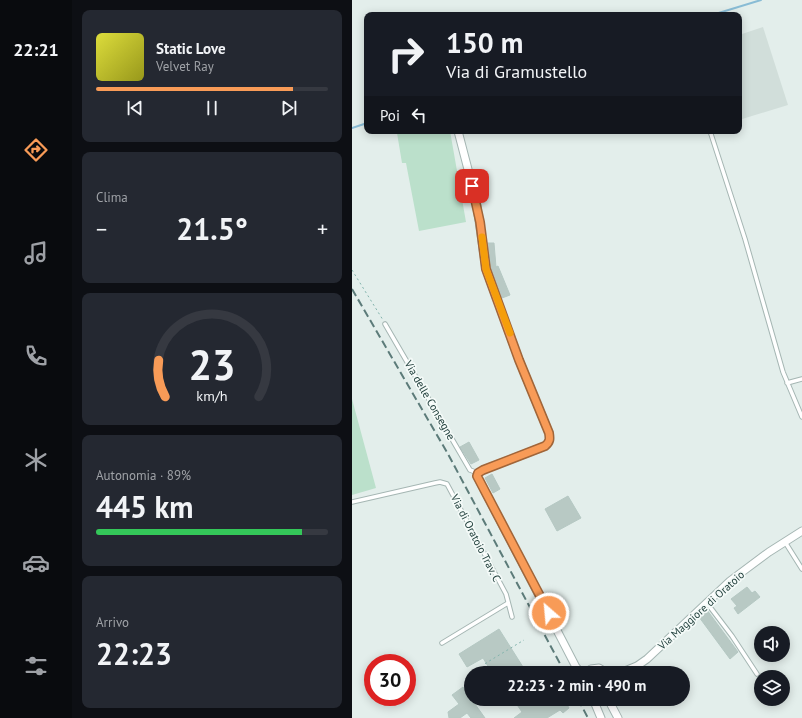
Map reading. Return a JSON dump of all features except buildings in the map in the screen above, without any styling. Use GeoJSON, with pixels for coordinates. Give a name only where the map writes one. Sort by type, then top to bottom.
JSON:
{"type":"FeatureCollection","features":[{"type":"Feature","properties":{"kind":"street"},"geometry":{"type":"LineString","coordinates":[[459,134],[476,200],[486,269],[550,439],[549,443],[545,446],[478,473],[477,476],[575,666]]}},
{"type":"Feature","properties":{"kind":"street","name":"Via Maggiore di Oratoio"},"geometry":{"type":"LineString","coordinates":[[637,666],[647,659],[741,572],[802,531]]}},
{"type":"Feature","properties":{"kind":"street"},"geometry":{"type":"LineString","coordinates":[[596,706],[601,718]]}},
{"type":"Feature","properties":{"kind":"street"},"geometry":{"type":"LineString","coordinates":[[612,706],[618,718]]}},
{"type":"Feature","properties":{"kind":"lane"},"geometry":{"type":"LineString","coordinates":[[711,134],[745,239],[787,383],[802,417]]}},
{"type":"Feature","properties":{"kind":"lane","name":"Via delle Consegne"},"geometry":{"type":"LineString","coordinates":[[385,324],[470,470],[478,473]]}},
{"type":"Feature","properties":{"kind":"lane"},"geometry":{"type":"LineString","coordinates":[[787,383],[802,379]]}},
{"type":"Feature","properties":{"kind":"lane","name":"Via di Oratoio Trav. C"},"geometry":{"type":"LineString","coordinates":[[352,502],[440,482],[447,484],[506,594],[512,617]]}},
{"type":"Feature","properties":{"kind":"lane"},"geometry":{"type":"LineString","coordinates":[[785,542],[802,569]]}},
{"type":"Feature","properties":{"kind":"lane"},"geometry":{"type":"LineString","coordinates":[[442,643],[508,603]]}},
{"type":"Feature","properties":{"kind":"lane"},"geometry":{"type":"LineString","coordinates":[[707,603],[732,636],[754,670]]}},
{"type":"Feature","properties":{"kind":"path"},"geometry":{"type":"LineString","coordinates":[[352,270],[385,324]]}},
{"type":"Feature","properties":{"kind":"path"},"geometry":{"type":"LineString","coordinates":[[485,666],[487,663],[524,640]]}},
{"type":"Feature","properties":{"kind":"shaded area"},"geometry":{"type":"Polygon","coordinates":[[[763,27],[788,105],[742,119],[742,34],[763,27]]]}},
{"type":"Feature","properties":{"kind":"green space"},"geometry":{"type":"Polygon","coordinates":[[[397,134],[451,134],[466,222],[419,231],[406,163],[402,163],[397,134]]]}},
{"type":"Feature","properties":{"kind":"green space"},"geometry":{"type":"Polygon","coordinates":[[[352,399],[376,488],[352,495],[352,399]]]}},
{"type":"Feature","properties":{"kind":"waterway"},"geometry":{"type":"LineString","coordinates":[[722,12],[761,0]]}},
{"type":"Feature","properties":{"kind":"waterway"},"geometry":{"type":"LineString","coordinates":[[352,128],[364,124]]}},
{"type":"Feature","properties":{"kind":"railway"},"geometry":{"type":"LineString","coordinates":[[352,289],[448,454],[561,666]]}},
{"type":"Feature","properties":{"kind":"railway"},"geometry":{"type":"LineString","coordinates":[[582,706],[588,718]]}},
{"type":"Feature","properties":{"kind":"slow traffic"},"geometry":{"type":"LineString","coordinates":[[482,237],[488,276],[510,333]]}},
{"type":"Feature","properties":{"kind":"route"},"geometry":{"type":"LineString","coordinates":[[472,186],[480,222],[488,276],[550,439],[549,443],[545,446],[483,470],[478,473],[477,476],[549,613]]}}]}
